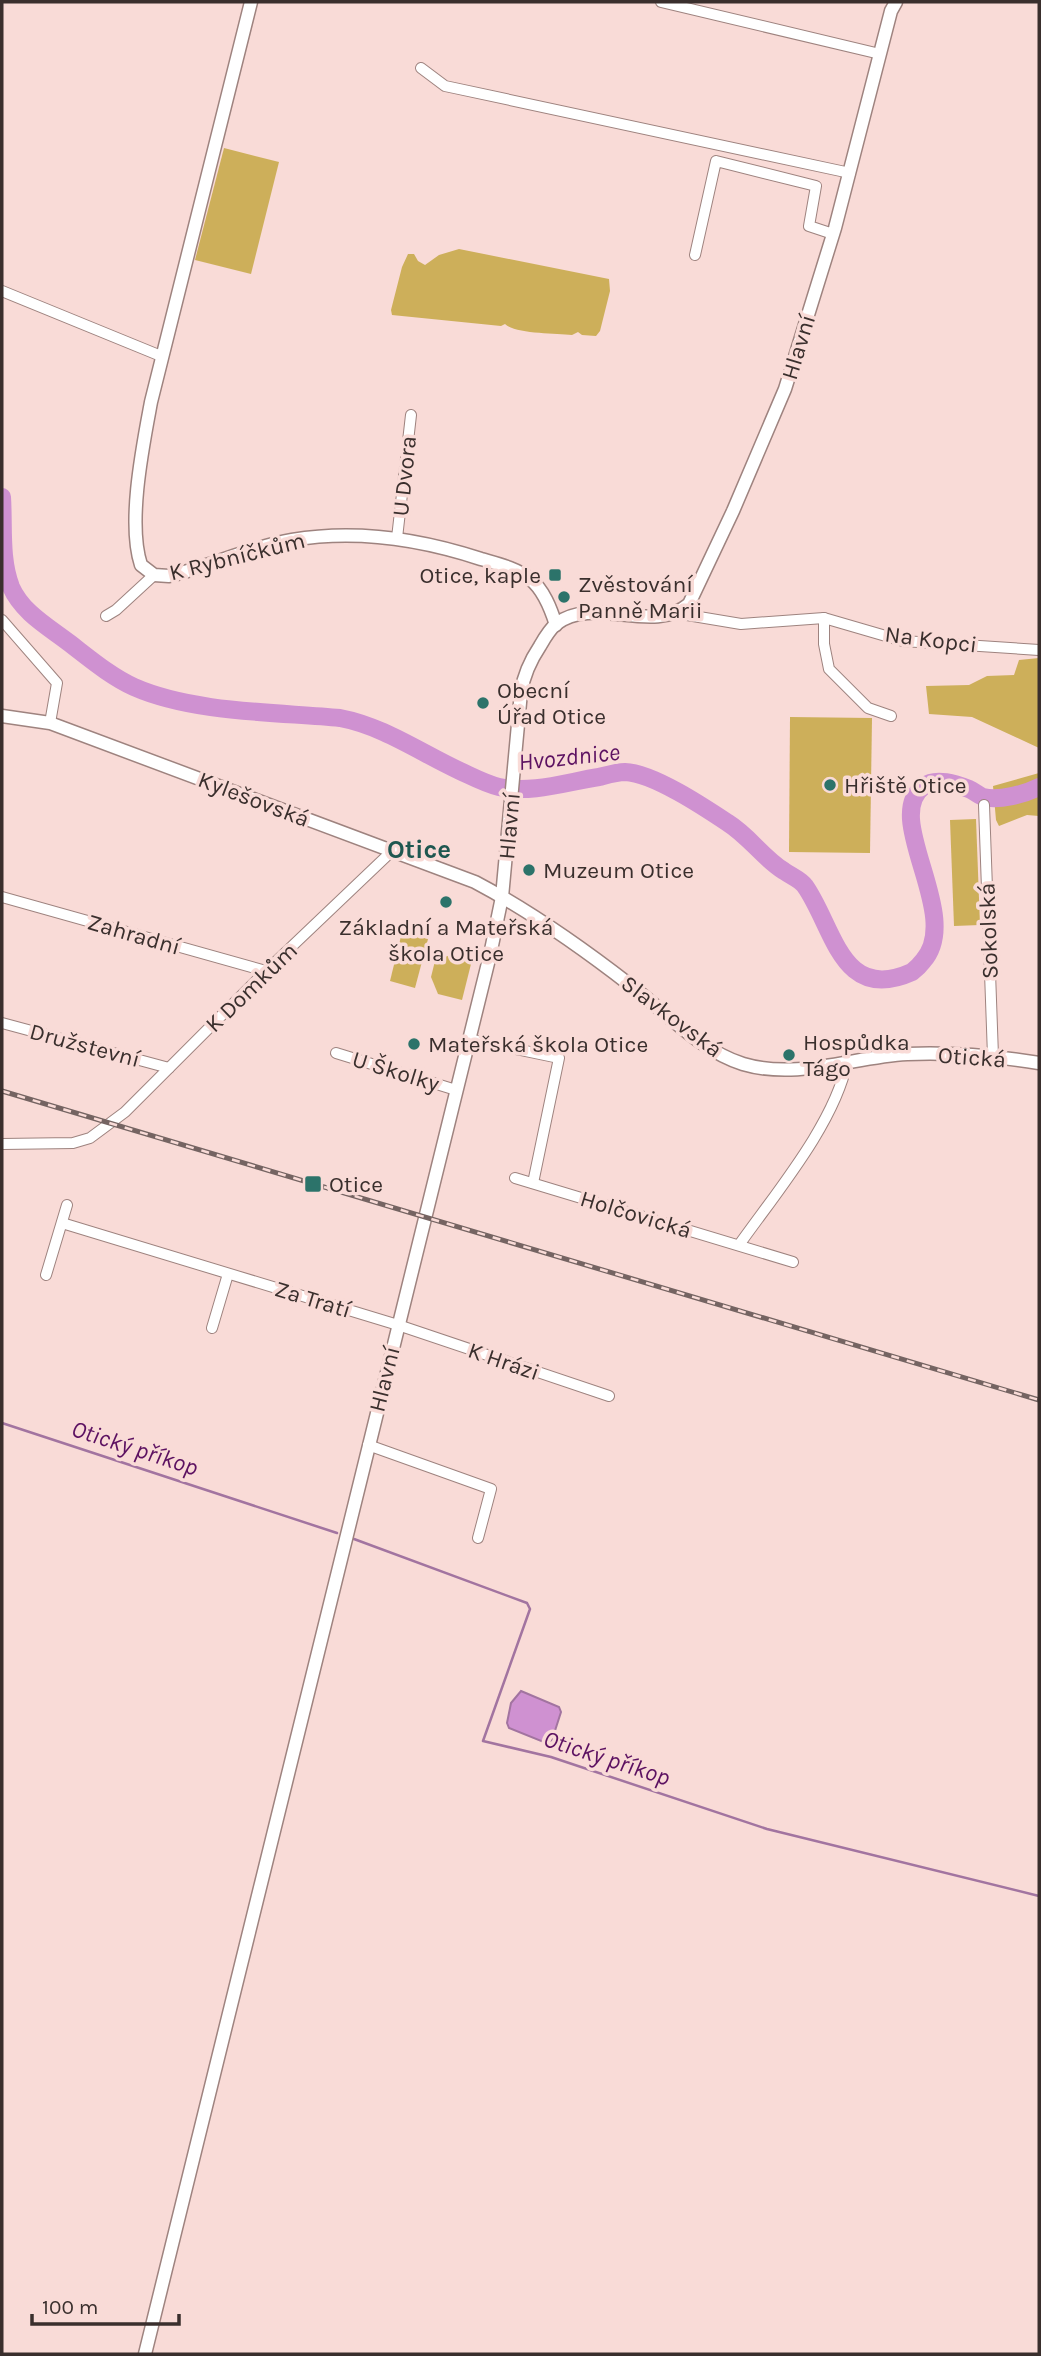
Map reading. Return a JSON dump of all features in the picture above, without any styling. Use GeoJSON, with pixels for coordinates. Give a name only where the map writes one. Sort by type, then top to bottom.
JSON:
{"type":"FeatureCollection","features":[{"type":"Feature","properties":{"kind":"main road","name":"K Rybníčkům"},"geometry":{"type":"LineString","coordinates":[[251,2],[192,243],[161,356],[142,448],[136,540],[141,565],[154,575],[169,576],[292,540],[352,535],[397,538],[458,551],[520,573],[540,590],[555,625]]}},
{"type":"Feature","properties":{"kind":"main road","name":"Hlavní"},"geometry":{"type":"LineString","coordinates":[[675,613],[689,604],[733,511],[785,389],[833,234],[891,11],[896,2]]}},
{"type":"Feature","properties":{"kind":"main road"},"geometry":{"type":"LineString","coordinates":[[555,625],[573,617],[590,614],[658,616],[675,613]]}},
{"type":"Feature","properties":{"kind":"main road","name":"Hlavní"},"geometry":{"type":"LineString","coordinates":[[145,2354],[502,897],[521,692],[527,666],[555,625]]}},
{"type":"Feature","properties":{"kind":"main road","name":"Kylešovská"},"geometry":{"type":"LineString","coordinates":[[2,716],[50,723],[475,882],[502,897]]}},
{"type":"Feature","properties":{"kind":"main road","name":"Slavkovská"},"geometry":{"type":"LineString","coordinates":[[502,897],[567,938],[721,1055],[742,1063],[781,1070],[905,1054]]}},
{"type":"Feature","properties":{"kind":"main road","name":"Otická"},"geometry":{"type":"LineString","coordinates":[[905,1054],[993,1056],[1039,1063]]}},
{"type":"Feature","properties":{"kind":"street"},"geometry":{"type":"LineString","coordinates":[[661,2],[880,54]]}},
{"type":"Feature","properties":{"kind":"street"},"geometry":{"type":"LineString","coordinates":[[421,68],[446,86],[850,173]]}},
{"type":"Feature","properties":{"kind":"street"},"geometry":{"type":"LineString","coordinates":[[695,255],[716,161],[816,186],[809,226],[833,234]]}},
{"type":"Feature","properties":{"kind":"street"},"geometry":{"type":"LineString","coordinates":[[2,291],[161,356]]}},
{"type":"Feature","properties":{"kind":"street","name":"U Dvora"},"geometry":{"type":"LineString","coordinates":[[397,538],[411,415]]}},
{"type":"Feature","properties":{"kind":"street"},"geometry":{"type":"LineString","coordinates":[[106,616],[154,575]]}},
{"type":"Feature","properties":{"kind":"street","name":"Na Kopci"},"geometry":{"type":"LineString","coordinates":[[675,613],[741,624],[824,618],[903,640],[1039,650]]}},
{"type":"Feature","properties":{"kind":"street"},"geometry":{"type":"LineString","coordinates":[[824,618],[824,644],[829,669],[868,708],[891,716]]}},
{"type":"Feature","properties":{"kind":"street"},"geometry":{"type":"LineString","coordinates":[[2,620],[57,683],[50,723]]}},
{"type":"Feature","properties":{"kind":"street","name":"Sokolská"},"geometry":{"type":"LineString","coordinates":[[984,805],[993,1056]]}},
{"type":"Feature","properties":{"kind":"street","name":"K Domkům"},"geometry":{"type":"LineString","coordinates":[[2,1144],[73,1143],[90,1138],[125,1112],[266,971],[393,851]]}},
{"type":"Feature","properties":{"kind":"street","name":"Zahradní"},"geometry":{"type":"LineString","coordinates":[[2,897],[266,971]]}},
{"type":"Feature","properties":{"kind":"street","name":"Družstevní"},"geometry":{"type":"LineString","coordinates":[[2,1023],[169,1068]]}},
{"type":"Feature","properties":{"kind":"street"},"geometry":{"type":"LineString","coordinates":[[468,1039],[559,1058],[533,1183]]}},
{"type":"Feature","properties":{"kind":"street","name":"U Školky"},"geometry":{"type":"LineString","coordinates":[[336,1053],[456,1090]]}},
{"type":"Feature","properties":{"kind":"street"},"geometry":{"type":"LineString","coordinates":[[739,1245],[796,1165],[836,1100],[847,1062]]}},
{"type":"Feature","properties":{"kind":"street","name":"Holčovická"},"geometry":{"type":"LineString","coordinates":[[515,1178],[793,1262]]}},
{"type":"Feature","properties":{"kind":"street"},"geometry":{"type":"LineString","coordinates":[[46,1275],[67,1205]]}},
{"type":"Feature","properties":{"kind":"street","name":"Za Tratí"},"geometry":{"type":"LineString","coordinates":[[62,1223],[398,1325]]}},
{"type":"Feature","properties":{"kind":"street"},"geometry":{"type":"LineString","coordinates":[[212,1328],[228,1274]]}},
{"type":"Feature","properties":{"kind":"street","name":"K Hrázi"},"geometry":{"type":"LineString","coordinates":[[398,1325],[609,1396]]}},
{"type":"Feature","properties":{"kind":"street"},"geometry":{"type":"LineString","coordinates":[[368,1445],[491,1489],[478,1538]]}},
{"type":"Feature","properties":{"kind":"shaded area"},"geometry":{"type":"Polygon","coordinates":[[[224,148],[279,162],[251,274],[195,260],[224,148]]]}},
{"type":"Feature","properties":{"kind":"shaded area"},"geometry":{"type":"Polygon","coordinates":[[[459,249],[609,279],[610,291],[600,331],[596,336],[578,332],[572,335],[546,333],[517,330],[505,324],[501,326],[392,315],[402,267],[408,254],[414,254],[418,261],[425,265],[439,255],[459,249]]]}},
{"type":"Feature","properties":{"kind":"shaded area"},"geometry":{"type":"Polygon","coordinates":[[[1039,658],[1039,748],[972,717],[929,714],[926,686],[969,685],[987,676],[1014,675],[1019,660],[1039,658]]]}},
{"type":"Feature","properties":{"kind":"shaded area","name":"Hřiště Otice"},"geometry":{"type":"Polygon","coordinates":[[[790,717],[872,718],[870,853],[789,852],[790,717]]]}},
{"type":"Feature","properties":{"kind":"shaded area"},"geometry":{"type":"Polygon","coordinates":[[[1039,773],[1039,816],[1027,815],[999,826],[993,786],[1039,773]]]}},
{"type":"Feature","properties":{"kind":"shaded area"},"geometry":{"type":"Polygon","coordinates":[[[976,819],[980,925],[954,926],[950,820],[976,819]]]}},
{"type":"Feature","properties":{"kind":"shaded area"},"geometry":{"type":"Polygon","coordinates":[[[402,932],[428,939],[415,988],[390,981],[402,932]]]}},
{"type":"Feature","properties":{"kind":"shaded area"},"geometry":{"type":"Polygon","coordinates":[[[450,955],[472,960],[462,1000],[438,994],[431,977],[435,961],[450,955]]]}},
{"type":"Feature","properties":{"kind":"shaded area"},"geometry":{"type":"Polygon","coordinates":[[[521,1691],[559,1707],[561,1712],[552,1740],[546,1743],[509,1728],[507,1723],[511,1703],[521,1691]]]}},
{"type":"Feature","properties":{"kind":"waterway","name":"Hvozdnice"},"geometry":{"type":"LineString","coordinates":[[2,497],[5,565],[16,596],[28,611],[44,624],[125,683],[157,696],[208,707],[340,718],[356,722],[499,787],[536,788],[622,772],[650,778],[728,823],[776,866],[803,884],[843,956],[855,970],[869,978],[888,979],[912,972],[923,961],[933,942],[934,919],[930,894],[911,820],[913,801],[924,786],[934,782],[946,782],[969,789],[983,797],[997,798],[1039,787]]}},
{"type":"Feature","properties":{"kind":"waterway","name":"Otický příkop"},"geometry":{"type":"LineString","coordinates":[[2,1423],[337,1533]]}},
{"type":"Feature","properties":{"kind":"waterway","name":"Otický příkop"},"geometry":{"type":"LineString","coordinates":[[354,1539],[527,1603],[530,1609],[483,1741],[551,1757],[767,1829],[1039,1896]]}},
{"type":"Feature","properties":{"kind":"railway"},"geometry":{"type":"LineString","coordinates":[[2,1091],[1039,1400]]}},
{"type":"Feature","properties":{"kind":"place","name":"Otice, kaple"},"geometry":{"type":"Point","coordinates":[555,575]}},
{"type":"Feature","properties":{"kind":"place","name":"Zvěstování Panně Marii"},"geometry":{"type":"Point","coordinates":[564,597]}},
{"type":"Feature","properties":{"kind":"place","name":"Obecní Úřad Otice"},"geometry":{"type":"Point","coordinates":[483,703]}},
{"type":"Feature","properties":{"kind":"place","name":"Hřiště Otice"},"geometry":{"type":"Point","coordinates":[830,785]}},
{"type":"Feature","properties":{"kind":"place","name":"Muzeum Otice"},"geometry":{"type":"Point","coordinates":[529,870]}},
{"type":"Feature","properties":{"kind":"place","name":"Základní a Mateřská škola Otice"},"geometry":{"type":"Point","coordinates":[446,902]}},
{"type":"Feature","properties":{"kind":"place","name":"Mateřská škola Otice"},"geometry":{"type":"Point","coordinates":[414,1044]}},
{"type":"Feature","properties":{"kind":"place","name":"Hospůdka Tágo"},"geometry":{"type":"Point","coordinates":[789,1055]}},
{"type":"Feature","properties":{"kind":"place","name":"Otice"},"geometry":{"type":"Point","coordinates":[313,1184]}},
{"type":"Feature","properties":{"kind":"district","name":"Otice"},"geometry":{"type":"Point","coordinates":[419,849]}}]}
